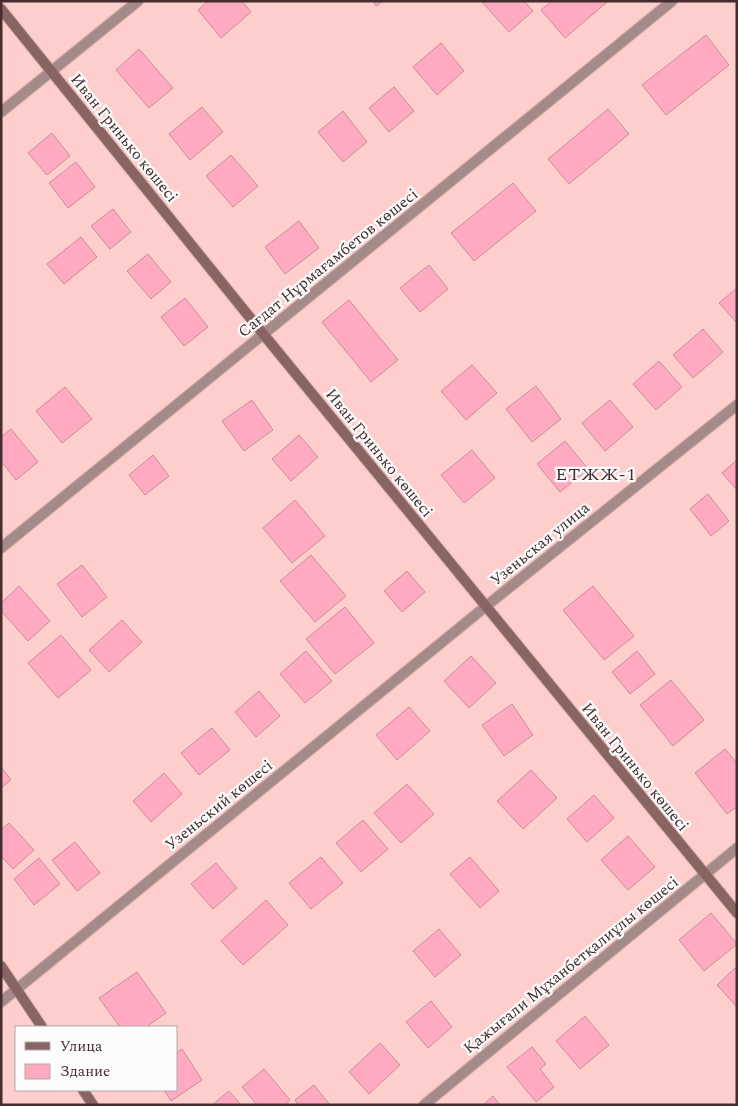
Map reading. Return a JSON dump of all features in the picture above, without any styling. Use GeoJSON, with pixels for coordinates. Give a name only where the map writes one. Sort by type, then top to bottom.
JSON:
{"type":"FeatureCollection","features":[{"type":"Feature","properties":{"kind":"street"},"geometry":{"type":"LineString","coordinates":[[1,112],[138,1]]}},
{"type":"Feature","properties":{"kind":"street","name":"Сағдат Нұрмағамбетов көшесі"},"geometry":{"type":"LineString","coordinates":[[1,548],[672,1]]}},
{"type":"Feature","properties":{"kind":"street","name":"Иван Гринько көшесі"},"geometry":{"type":"LineString","coordinates":[[1,9],[485,607],[737,914]]}},
{"type":"Feature","properties":{"kind":"street","name":"Узеньская улица"},"geometry":{"type":"LineString","coordinates":[[455,632],[737,405]]}},
{"type":"Feature","properties":{"kind":"street","name":"Узеньский көшесі"},"geometry":{"type":"LineString","coordinates":[[1,1002],[455,632]]}},
{"type":"Feature","properties":{"kind":"street","name":"Қажығали Мұханбетқалиұлы көшесі"},"geometry":{"type":"LineString","coordinates":[[424,1105],[737,848]]}},
{"type":"Feature","properties":{"kind":"street"},"geometry":{"type":"LineString","coordinates":[[1,966],[41,1026]]}},
{"type":"Feature","properties":{"kind":"street"},"geometry":{"type":"LineString","coordinates":[[84,1091],[93,1105]]}},
{"type":"Feature","properties":{"kind":"building"},"geometry":{"type":"Polygon","coordinates":[[[208,1],[242,1],[251,12],[221,38],[198,10],[208,1]]]}},
{"type":"Feature","properties":{"kind":"building"},"geometry":{"type":"Polygon","coordinates":[[[373,1],[383,1],[376,6],[373,1]]]}},
{"type":"Feature","properties":{"kind":"building"},"geometry":{"type":"Polygon","coordinates":[[[524,1],[533,11],[509,32],[482,2],[524,1]]]}},
{"type":"Feature","properties":{"kind":"building"},"geometry":{"type":"Polygon","coordinates":[[[552,1],[604,1],[606,3],[565,38],[541,10],[552,1]]]}},
{"type":"Feature","properties":{"kind":"building"},"geometry":{"type":"Polygon","coordinates":[[[706,35],[729,65],[666,115],[642,85],[706,35]]]}},
{"type":"Feature","properties":{"kind":"building"},"geometry":{"type":"Polygon","coordinates":[[[441,43],[464,71],[437,95],[413,67],[441,43]]]}},
{"type":"Feature","properties":{"kind":"building"},"geometry":{"type":"Polygon","coordinates":[[[139,49],[173,88],[149,108],[116,70],[139,49]]]}},
{"type":"Feature","properties":{"kind":"building"},"geometry":{"type":"Polygon","coordinates":[[[394,87],[414,111],[389,132],[369,108],[394,87]]]}},
{"type":"Feature","properties":{"kind":"building"},"geometry":{"type":"Polygon","coordinates":[[[202,107],[223,132],[190,160],[169,134],[202,107]]]}},
{"type":"Feature","properties":{"kind":"building"},"geometry":{"type":"Polygon","coordinates":[[[608,109],[629,134],[569,184],[548,159],[608,109]]]}},
{"type":"Feature","properties":{"kind":"building"},"geometry":{"type":"Polygon","coordinates":[[[343,111],[367,142],[343,162],[318,132],[343,111]]]}},
{"type":"Feature","properties":{"kind":"building"},"geometry":{"type":"Polygon","coordinates":[[[52,133],[70,156],[47,175],[28,153],[52,133]]]}},
{"type":"Feature","properties":{"kind":"building"},"geometry":{"type":"Polygon","coordinates":[[[231,155],[258,186],[233,207],[206,176],[231,155]]]}},
{"type":"Feature","properties":{"kind":"building"},"geometry":{"type":"Polygon","coordinates":[[[76,162],[95,187],[68,208],[49,183],[76,162]]]}},
{"type":"Feature","properties":{"kind":"building"},"geometry":{"type":"Polygon","coordinates":[[[513,183],[536,211],[474,261],[451,233],[513,183]]]}},
{"type":"Feature","properties":{"kind":"building"},"geometry":{"type":"Polygon","coordinates":[[[113,209],[131,232],[110,249],[91,226],[113,209]]]}},
{"type":"Feature","properties":{"kind":"building"},"geometry":{"type":"Polygon","coordinates":[[[299,221],[319,248],[285,274],[265,247],[299,221]]]}},
{"type":"Feature","properties":{"kind":"building"},"geometry":{"type":"Polygon","coordinates":[[[81,237],[97,257],[64,284],[47,264],[81,237]]]}},
{"type":"Feature","properties":{"kind":"building"},"geometry":{"type":"Polygon","coordinates":[[[148,254],[171,282],[151,299],[127,271],[148,254]]]}},
{"type":"Feature","properties":{"kind":"building"},"geometry":{"type":"Polygon","coordinates":[[[429,265],[448,289],[420,312],[400,288],[429,265]]]}},
{"type":"Feature","properties":{"kind":"building"},"geometry":{"type":"Polygon","coordinates":[[[737,288],[737,323],[719,303],[737,288]]]}},
{"type":"Feature","properties":{"kind":"building"},"geometry":{"type":"Polygon","coordinates":[[[185,298],[208,327],[184,346],[161,317],[185,298]]]}},
{"type":"Feature","properties":{"kind":"building"},"geometry":{"type":"Polygon","coordinates":[[[349,300],[398,360],[371,382],[322,322],[349,300]]]}},
{"type":"Feature","properties":{"kind":"building"},"geometry":{"type":"Polygon","coordinates":[[[703,329],[723,352],[693,378],[673,355],[703,329]]]}},
{"type":"Feature","properties":{"kind":"building"},"geometry":{"type":"Polygon","coordinates":[[[659,361],[682,387],[656,410],[633,384],[659,361]]]}},
{"type":"Feature","properties":{"kind":"building"},"geometry":{"type":"Polygon","coordinates":[[[472,365],[497,393],[466,420],[441,391],[472,365]]]}},
{"type":"Feature","properties":{"kind":"building"},"geometry":{"type":"Polygon","coordinates":[[[536,386],[561,419],[532,442],[506,409],[536,386]]]}},
{"type":"Feature","properties":{"kind":"building"},"geometry":{"type":"Polygon","coordinates":[[[65,387],[92,419],[62,443],[36,411],[65,387]]]}},
{"type":"Feature","properties":{"kind":"building"},"geometry":{"type":"Polygon","coordinates":[[[252,400],[273,430],[244,451],[222,421],[252,400]]]}},
{"type":"Feature","properties":{"kind":"building"},"geometry":{"type":"Polygon","coordinates":[[[610,400],[633,427],[605,451],[582,423],[610,400]]]}},
{"type":"Feature","properties":{"kind":"building"},"geometry":{"type":"Polygon","coordinates":[[[11,429],[38,462],[16,480],[1,461],[1,437],[11,429]]]}},
{"type":"Feature","properties":{"kind":"building"},"geometry":{"type":"Polygon","coordinates":[[[299,435],[318,457],[291,481],[272,459],[299,435]]]}},
{"type":"Feature","properties":{"kind":"building"},"geometry":{"type":"Polygon","coordinates":[[[565,441],[588,469],[560,492],[537,464],[565,441]]]}},
{"type":"Feature","properties":{"kind":"building"},"geometry":{"type":"Polygon","coordinates":[[[472,450],[495,478],[464,503],[441,475],[472,450]]]}},
{"type":"Feature","properties":{"kind":"building"},"geometry":{"type":"Polygon","coordinates":[[[153,455],[169,476],[145,495],[129,475],[153,455]]]}},
{"type":"Feature","properties":{"kind":"building"},"geometry":{"type":"Polygon","coordinates":[[[737,460],[737,490],[722,473],[737,460]]]}},
{"type":"Feature","properties":{"kind":"building"},"geometry":{"type":"Polygon","coordinates":[[[708,494],[729,521],[711,536],[690,509],[708,494]]]}},
{"type":"Feature","properties":{"kind":"building"},"geometry":{"type":"Polygon","coordinates":[[[295,500],[325,536],[292,563],[263,528],[295,500]]]}},
{"type":"Feature","properties":{"kind":"building"},"geometry":{"type":"Polygon","coordinates":[[[311,555],[346,596],[315,622],[280,581],[311,555]]]}},
{"type":"Feature","properties":{"kind":"building"},"geometry":{"type":"Polygon","coordinates":[[[82,565],[107,597],[82,617],[57,584],[82,565]]]}},
{"type":"Feature","properties":{"kind":"building"},"geometry":{"type":"Polygon","coordinates":[[[407,571],[425,592],[402,612],[384,591],[407,571]]]}},
{"type":"Feature","properties":{"kind":"building"},"geometry":{"type":"Polygon","coordinates":[[[19,586],[50,621],[28,641],[1,611],[1,603],[19,586]]]}},
{"type":"Feature","properties":{"kind":"building"},"geometry":{"type":"Polygon","coordinates":[[[593,586],[634,636],[604,660],[563,610],[593,586]]]}},
{"type":"Feature","properties":{"kind":"building"},"geometry":{"type":"Polygon","coordinates":[[[345,607],[374,643],[335,674],[306,639],[345,607]]]}},
{"type":"Feature","properties":{"kind":"building"},"geometry":{"type":"Polygon","coordinates":[[[122,620],[142,642],[109,672],[89,650],[122,620]]]}},
{"type":"Feature","properties":{"kind":"building"},"geometry":{"type":"Polygon","coordinates":[[[61,635],[91,670],[58,698],[28,663],[61,635]]]}},
{"type":"Feature","properties":{"kind":"building"},"geometry":{"type":"Polygon","coordinates":[[[306,651],[332,681],[305,703],[280,674],[306,651]]]}},
{"type":"Feature","properties":{"kind":"building"},"geometry":{"type":"Polygon","coordinates":[[[637,651],[655,674],[630,694],[612,672],[637,651]]]}},
{"type":"Feature","properties":{"kind":"building"},"geometry":{"type":"Polygon","coordinates":[[[471,656],[496,683],[469,708],[444,681],[471,656]]]}},
{"type":"Feature","properties":{"kind":"building"},"geometry":{"type":"Polygon","coordinates":[[[671,680],[704,720],[673,746],[640,705],[671,680]]]}},
{"type":"Feature","properties":{"kind":"building"},"geometry":{"type":"Polygon","coordinates":[[[259,691],[280,716],[256,737],[235,712],[259,691]]]}},
{"type":"Feature","properties":{"kind":"building"},"geometry":{"type":"Polygon","coordinates":[[[512,704],[533,735],[504,756],[482,725],[512,704]]]}},
{"type":"Feature","properties":{"kind":"building"},"geometry":{"type":"Polygon","coordinates":[[[409,707],[430,731],[397,760],[376,735],[409,707]]]}},
{"type":"Feature","properties":{"kind":"building"},"geometry":{"type":"Polygon","coordinates":[[[212,728],[230,750],[199,775],[181,753],[212,728]]]}},
{"type":"Feature","properties":{"kind":"building"},"geometry":{"type":"Polygon","coordinates":[[[725,749],[737,763],[737,807],[727,814],[695,773],[725,749]]]}},
{"type":"Feature","properties":{"kind":"building"},"geometry":{"type":"Polygon","coordinates":[[[1,767],[11,780],[1,788],[1,767]]]}},
{"type":"Feature","properties":{"kind":"building"},"geometry":{"type":"Polygon","coordinates":[[[531,770],[557,798],[523,829],[497,801],[531,770]]]}},
{"type":"Feature","properties":{"kind":"building"},"geometry":{"type":"Polygon","coordinates":[[[164,773],[182,794],[151,822],[133,801],[164,773]]]}},
{"type":"Feature","properties":{"kind":"building"},"geometry":{"type":"Polygon","coordinates":[[[407,784],[434,814],[401,843],[374,813],[407,784]]]}},
{"type":"Feature","properties":{"kind":"building"},"geometry":{"type":"Polygon","coordinates":[[[594,795],[614,818],[587,842],[567,819],[594,795]]]}},
{"type":"Feature","properties":{"kind":"building"},"geometry":{"type":"Polygon","coordinates":[[[363,820],[388,849],[361,872],[336,843],[363,820]]]}},
{"type":"Feature","properties":{"kind":"building"},"geometry":{"type":"Polygon","coordinates":[[[9,823],[34,850],[13,869],[1,856],[1,830],[9,823]]]}},
{"type":"Feature","properties":{"kind":"building"},"geometry":{"type":"Polygon","coordinates":[[[628,836],[655,867],[628,890],[601,860],[628,836]]]}},
{"type":"Feature","properties":{"kind":"building"},"geometry":{"type":"Polygon","coordinates":[[[75,842],[100,873],[77,891],[52,860],[75,842]]]}},
{"type":"Feature","properties":{"kind":"building"},"geometry":{"type":"Polygon","coordinates":[[[321,857],[343,883],[311,909],[289,883],[321,857]]]}},
{"type":"Feature","properties":{"kind":"building"},"geometry":{"type":"Polygon","coordinates":[[[470,857],[499,891],[480,908],[450,874],[470,857]]]}},
{"type":"Feature","properties":{"kind":"building"},"geometry":{"type":"Polygon","coordinates":[[[39,858],[60,884],[34,905],[14,879],[39,858]]]}},
{"type":"Feature","properties":{"kind":"building"},"geometry":{"type":"Polygon","coordinates":[[[216,863],[237,888],[213,909],[191,884],[216,863]]]}},
{"type":"Feature","properties":{"kind":"building"},"geometry":{"type":"Polygon","coordinates":[[[266,900],[288,925],[243,965],[221,941],[266,900]]]}},
{"type":"Feature","properties":{"kind":"building"},"geometry":{"type":"Polygon","coordinates":[[[711,913],[737,944],[704,971],[679,940],[711,913]]]}},
{"type":"Feature","properties":{"kind":"building"},"geometry":{"type":"Polygon","coordinates":[[[439,929],[461,955],[435,977],[413,951],[439,929]]]}},
{"type":"Feature","properties":{"kind":"building"},"geometry":{"type":"Polygon","coordinates":[[[735,968],[737,970],[737,1007],[717,985],[735,968]]]}},
{"type":"Feature","properties":{"kind":"building"},"geometry":{"type":"Polygon","coordinates":[[[137,972],[166,1013],[147,1026],[119,1026],[99,998],[137,972]]]}},
{"type":"Feature","properties":{"kind":"building"},"geometry":{"type":"Polygon","coordinates":[[[431,1001],[452,1027],[428,1048],[406,1022],[431,1001]]]}},
{"type":"Feature","properties":{"kind":"building"},"geometry":{"type":"Polygon","coordinates":[[[585,1016],[609,1045],[580,1069],[556,1041],[585,1016]]]}},
{"type":"Feature","properties":{"kind":"building"},"geometry":{"type":"Polygon","coordinates":[[[380,1043],[400,1065],[369,1094],[349,1072],[380,1043]]]}},
{"type":"Feature","properties":{"kind":"building"},"geometry":{"type":"Polygon","coordinates":[[[532,1047],[546,1064],[540,1069],[554,1087],[536,1102],[507,1067],[532,1047]]]}},
{"type":"Feature","properties":{"kind":"building"},"geometry":{"type":"Polygon","coordinates":[[[182,1049],[202,1080],[171,1101],[165,1091],[178,1091],[178,1052],[182,1049]]]}},
{"type":"Feature","properties":{"kind":"building"},"geometry":{"type":"Polygon","coordinates":[[[264,1069],[290,1100],[284,1105],[257,1105],[242,1087],[264,1069]]]}},
{"type":"Feature","properties":{"kind":"building"},"geometry":{"type":"Polygon","coordinates":[[[314,1085],[330,1105],[298,1105],[295,1100],[314,1085]]]}},
{"type":"Feature","properties":{"kind":"building"},"geometry":{"type":"Polygon","coordinates":[[[229,1091],[241,1105],[212,1105],[229,1091]]]}},
{"type":"Feature","properties":{"kind":"building"},"geometry":{"type":"Polygon","coordinates":[[[493,1096],[500,1105],[483,1105],[493,1096]]]}},
{"type":"Feature","properties":{"kind":"district","name":"ЕТЖЖ-1"},"geometry":{"type":"Point","coordinates":[596,474]}}]}
